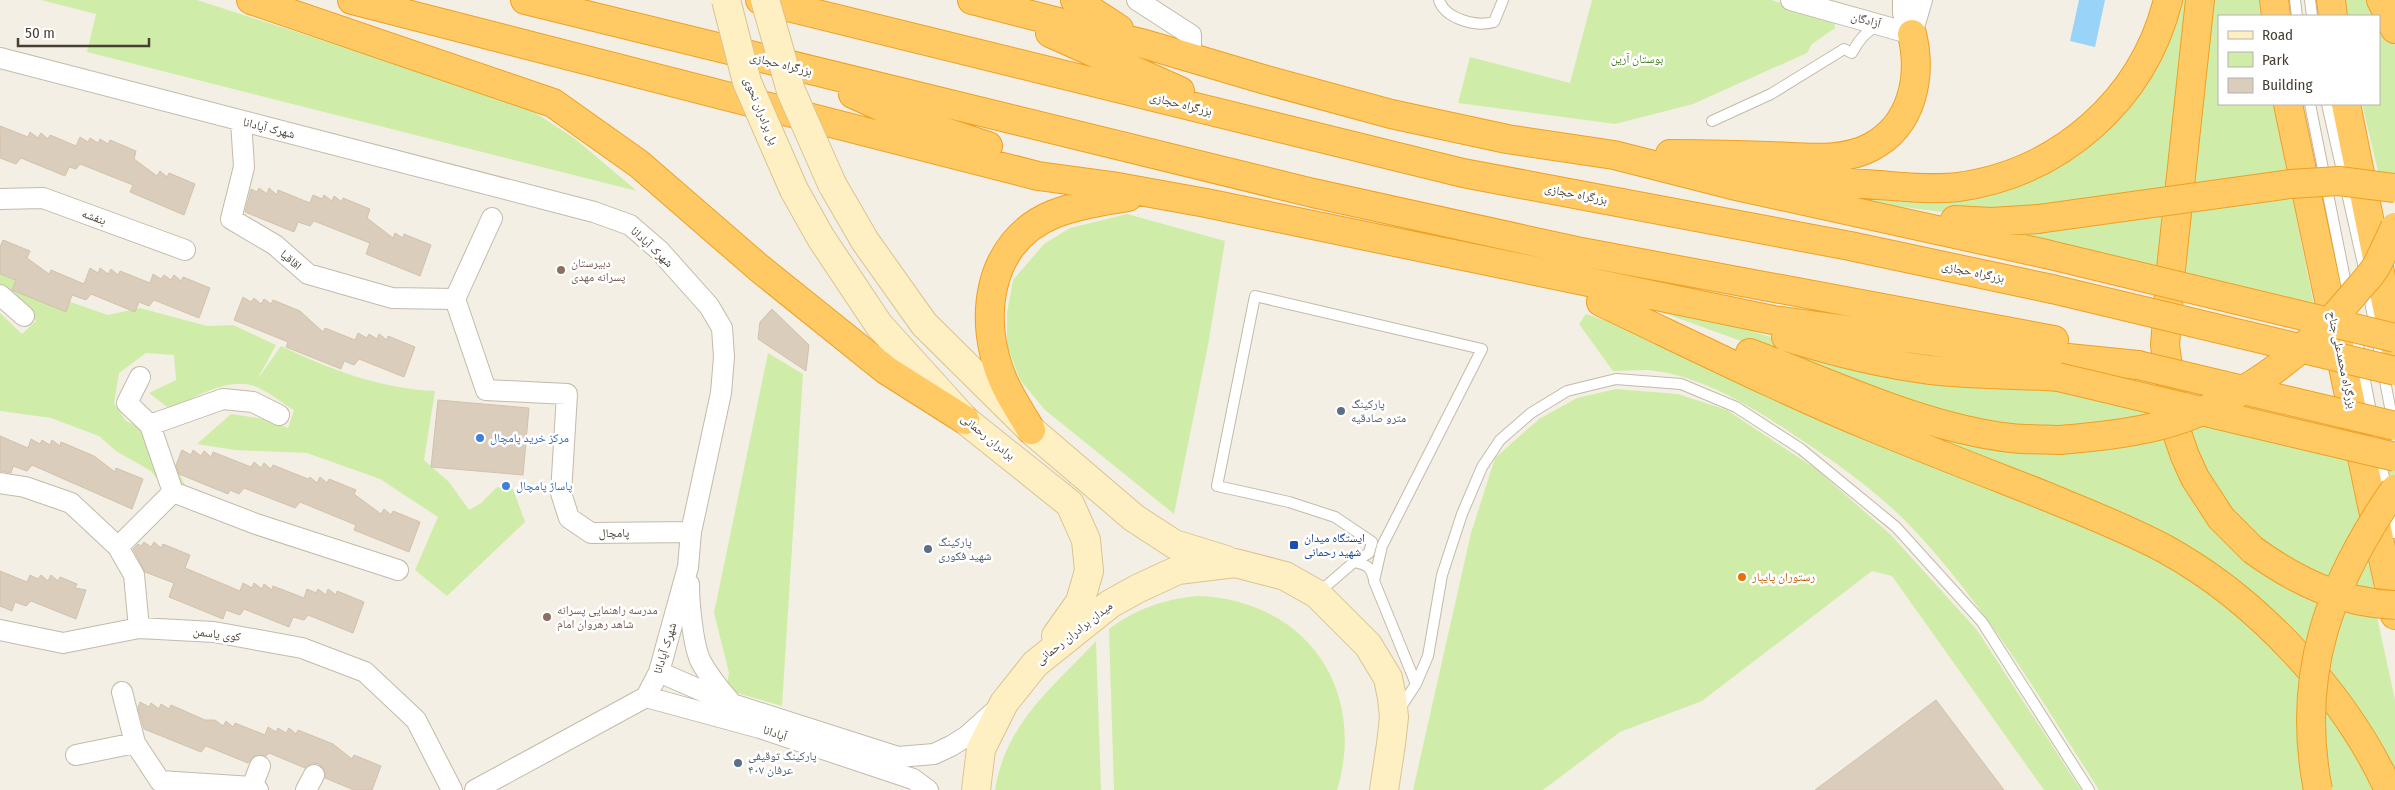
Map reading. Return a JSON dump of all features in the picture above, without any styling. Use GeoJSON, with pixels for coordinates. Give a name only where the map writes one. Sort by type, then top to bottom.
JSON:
{"type":"FeatureCollection","features":[{"type":"Feature","properties":{"kind":"highway"},"geometry":{"type":"LineString","coordinates":[[251,0],[553,104],[639,164],[759,268],[886,370],[965,420]]}},
{"type":"Feature","properties":{"kind":"highway"},"geometry":{"type":"LineString","coordinates":[[352,0],[1038,176],[1112,186],[1206,203],[1411,244],[1702,307],[1756,327],[1860,358],[1933,370],[2060,359],[2138,365],[2395,426]]}},
{"type":"Feature","properties":{"kind":"highway","name":"بزرگراه حجازی"},"geometry":{"type":"LineString","coordinates":[[526,0],[1313,193],[2060,359]]}},
{"type":"Feature","properties":{"kind":"highway","name":"بزرگراه حجازی"},"geometry":{"type":"LineString","coordinates":[[760,0],[1252,123],[1463,173],[1850,246],[2052,289],[2395,371]]}},
{"type":"Feature","properties":{"kind":"highway"},"geometry":{"type":"LineString","coordinates":[[1075,0],[1141,43]]}},
{"type":"Feature","properties":{"kind":"highway"},"geometry":{"type":"LineString","coordinates":[[1670,154],[1759,172],[1912,188],[1957,187],[1995,178],[2047,159],[2076,140],[2100,120],[2136,75],[2152,46],[2168,0]]}},
{"type":"Feature","properties":{"kind":"highway"},"geometry":{"type":"LineString","coordinates":[[2200,0],[2171,269],[2165,345],[2177,434],[2195,478],[2221,518],[2253,550],[2281,570],[2321,590],[2377,604],[2395,605]]}},
{"type":"Feature","properties":{"kind":"highway"},"geometry":{"type":"LineString","coordinates":[[2274,0],[2276,15]]}},
{"type":"Feature","properties":{"kind":"highway"},"geometry":{"type":"LineString","coordinates":[[2331,0],[2333,15]]}},
{"type":"Feature","properties":{"kind":"highway"},"geometry":{"type":"LineString","coordinates":[[2381,0],[2395,29]]}},
{"type":"Feature","properties":{"kind":"highway"},"geometry":{"type":"LineString","coordinates":[[978,2],[1252,123]]}},
{"type":"Feature","properties":{"kind":"highway"},"geometry":{"type":"LineString","coordinates":[[978,2],[1141,43],[1191,59],[1391,114],[1507,139],[1614,156],[2046,254],[2395,338]]}},
{"type":"Feature","properties":{"kind":"highway"},"geometry":{"type":"LineString","coordinates":[[1614,156],[1670,154],[1832,157],[1871,147],[1885,137],[1910,104],[1916,84],[1917,70],[1912,34]]}},
{"type":"Feature","properties":{"kind":"highway"},"geometry":{"type":"LineString","coordinates":[[793,67],[915,122],[1112,186]]}},
{"type":"Feature","properties":{"kind":"highway","name":"بزرگراه محمدعلی جناح"},"geometry":{"type":"LineString","coordinates":[[2288,105],[2395,615]]}},
{"type":"Feature","properties":{"kind":"highway"},"geometry":{"type":"LineString","coordinates":[[2346,105],[2395,347]]}},
{"type":"Feature","properties":{"kind":"highway"},"geometry":{"type":"LineString","coordinates":[[1862,213],[1991,222],[2038,219],[2290,184],[2339,181],[2395,188]]}},
{"type":"Feature","properties":{"kind":"highway"},"geometry":{"type":"LineString","coordinates":[[1031,430],[1003,381],[992,344],[989,321],[991,294],[998,268],[1018,237],[1052,215],[1088,203],[1129,197],[1206,203]]}},
{"type":"Feature","properties":{"kind":"highway"},"geometry":{"type":"LineString","coordinates":[[1411,244],[1690,331],[1934,421],[1970,431],[2010,438],[2060,440],[2115,435],[2159,426],[2217,404],[2254,385],[2307,344],[2341,310],[2376,266],[2395,227]]}},
{"type":"Feature","properties":{"kind":"highway"},"geometry":{"type":"LineString","coordinates":[[1601,302],[1872,427],[2089,514],[2166,550],[2204,574],[2235,598],[2303,660],[2360,733],[2389,790]]}},
{"type":"Feature","properties":{"kind":"highway"},"geometry":{"type":"LineString","coordinates":[[2060,359],[2395,457]]}},
{"type":"Feature","properties":{"kind":"highway"},"geometry":{"type":"LineString","coordinates":[[2318,790],[2311,721],[2314,679],[2322,636],[2331,603],[2346,569],[2395,489]]}},
{"type":"Feature","properties":{"kind":"main road","name":"پل برادران نحوی"},"geometry":{"type":"LineString","coordinates":[[726,0],[747,82],[794,190]]}},
{"type":"Feature","properties":{"kind":"main road"},"geometry":{"type":"LineString","coordinates":[[765,0],[791,91],[832,184],[865,241],[924,324],[1031,430],[1134,518],[1174,544],[1235,563]]}},
{"type":"Feature","properties":{"kind":"main road","name":"برادران رحمانی"},"geometry":{"type":"LineString","coordinates":[[794,190],[820,238],[879,325],[965,420],[1070,504],[1086,540],[1089,571],[1080,602],[1035,664]]}},
{"type":"Feature","properties":{"kind":"main road","name":"میدان برادران رحمانی"},"geometry":{"type":"LineString","coordinates":[[976,790],[981,749],[1004,703],[1035,664],[1110,604],[1144,586],[1178,570],[1235,563],[1285,576],[1317,594],[1368,645],[1388,678],[1394,717],[1384,790]]}},
{"type":"Feature","properties":{"kind":"street"},"geometry":{"type":"LineString","coordinates":[[1137,0],[1191,35],[1191,59]]}},
{"type":"Feature","properties":{"kind":"street","name":"آزادگان"},"geometry":{"type":"LineString","coordinates":[[1791,0],[1882,24],[1912,34]]}},
{"type":"Feature","properties":{"kind":"street"},"geometry":{"type":"LineString","coordinates":[[1903,0],[1903,13],[1912,34]]}},
{"type":"Feature","properties":{"kind":"street"},"geometry":{"type":"LineString","coordinates":[[1912,34],[1922,0]]}},
{"type":"Feature","properties":{"kind":"street","name":"شهرک آپادانا"},"geometry":{"type":"LineString","coordinates":[[0,58],[594,212],[630,225],[659,250],[709,306],[722,328],[724,357],[722,393],[691,532],[688,567],[659,672],[646,697]]}},
{"type":"Feature","properties":{"kind":"street","name":"اقاقیا"},"geometry":{"type":"LineString","coordinates":[[241,121],[244,167],[231,219],[275,245],[308,274],[392,298],[455,299]]}},
{"type":"Feature","properties":{"kind":"street","name":"بنفشه"},"geometry":{"type":"LineString","coordinates":[[0,199],[43,198],[185,250]]}},
{"type":"Feature","properties":{"kind":"street"},"geometry":{"type":"LineString","coordinates":[[455,299],[492,218]]}},
{"type":"Feature","properties":{"kind":"street"},"geometry":{"type":"LineString","coordinates":[[0,295],[24,316]]}},
{"type":"Feature","properties":{"kind":"street","name":"پامچال"},"geometry":{"type":"LineString","coordinates":[[455,299],[486,390],[567,394],[561,493],[569,518],[591,533],[691,532]]}},
{"type":"Feature","properties":{"kind":"street"},"geometry":{"type":"LineString","coordinates":[[140,377],[127,402],[150,425],[173,492],[256,524],[398,570]]}},
{"type":"Feature","properties":{"kind":"street"},"geometry":{"type":"LineString","coordinates":[[150,425],[223,399],[253,402],[279,415]]}},
{"type":"Feature","properties":{"kind":"street"},"geometry":{"type":"LineString","coordinates":[[0,483],[25,487],[71,503],[118,547],[134,575],[139,628]]}},
{"type":"Feature","properties":{"kind":"street"},"geometry":{"type":"LineString","coordinates":[[118,547],[173,492]]}},
{"type":"Feature","properties":{"kind":"street"},"geometry":{"type":"LineString","coordinates":[[688,567],[689,600],[700,660],[715,684],[732,704]]}},
{"type":"Feature","properties":{"kind":"street","name":"کوی یاسمن"},"geometry":{"type":"LineString","coordinates":[[0,630],[63,643],[139,628],[214,632],[302,648],[365,672],[416,720],[452,790]]}},
{"type":"Feature","properties":{"kind":"street","name":"آپادانا"},"geometry":{"type":"LineString","coordinates":[[659,672],[732,704],[898,757],[934,754],[951,746],[968,736],[1004,703]]}},
{"type":"Feature","properties":{"kind":"street"},"geometry":{"type":"LineString","coordinates":[[122,692],[136,743],[159,785],[255,789],[260,766]]}},
{"type":"Feature","properties":{"kind":"street"},"geometry":{"type":"LineString","coordinates":[[475,790],[646,697]]}},
{"type":"Feature","properties":{"kind":"street","name":"آپادانا"},"geometry":{"type":"LineString","coordinates":[[646,697],[769,731],[913,779],[928,790]]}},
{"type":"Feature","properties":{"kind":"street"},"geometry":{"type":"LineString","coordinates":[[76,755],[136,743]]}},
{"type":"Feature","properties":{"kind":"lane"},"geometry":{"type":"LineString","coordinates":[[1439,0],[1441,7],[1453,16],[1485,25],[1494,22],[1503,0]]}},
{"type":"Feature","properties":{"kind":"lane"},"geometry":{"type":"LineString","coordinates":[[2295,0],[2297,15]]}},
{"type":"Feature","properties":{"kind":"lane"},"geometry":{"type":"LineString","coordinates":[[2310,0],[2312,15]]}},
{"type":"Feature","properties":{"kind":"lane"},"geometry":{"type":"LineString","coordinates":[[1712,121],[1771,94],[1844,49],[1852,53],[1859,39],[1868,30],[1882,24]]}},
{"type":"Feature","properties":{"kind":"lane"},"geometry":{"type":"LineString","coordinates":[[2310,105],[2395,533]]}},
{"type":"Feature","properties":{"kind":"lane"},"geometry":{"type":"LineString","coordinates":[[2327,105],[2363,264],[2395,431]]}},
{"type":"Feature","properties":{"kind":"lane"},"geometry":{"type":"LineString","coordinates":[[1317,594],[1354,562],[1369,553],[1372,542],[1335,517],[1289,502],[1217,486],[1255,296],[1482,349],[1382,546],[1374,581]]}},
{"type":"Feature","properties":{"kind":"lane"},"geometry":{"type":"LineString","coordinates":[[1394,717],[1416,684],[1428,656],[1442,574],[1462,514],[1482,467],[1500,440],[1531,413],[1567,391],[1616,379],[1681,384],[1736,408],[1801,449],[1896,527],[1982,622],[2089,790]]}},
{"type":"Feature","properties":{"kind":"lane"},"geometry":{"type":"LineString","coordinates":[[1354,562],[1367,565],[1372,570],[1374,581],[1416,684]]}},
{"type":"Feature","properties":{"kind":"green space"},"geometry":{"type":"Polygon","coordinates":[[[41,0],[197,0],[523,105],[574,138],[637,191],[87,52],[96,14],[41,0]]]}},
{"type":"Feature","properties":{"kind":"green space","name":"بوستان آرین"},"geometry":{"type":"Polygon","coordinates":[[[1592,0],[1771,0],[1834,17],[1835,28],[1812,44],[1807,53],[1693,104],[1615,124],[1458,103],[1470,57],[1570,83],[1592,0]]]}},
{"type":"Feature","properties":{"kind":"green space"},"geometry":{"type":"Polygon","coordinates":[[[2178,0],[2191,0],[2170,192],[1994,213],[1941,212],[1866,202],[1734,177],[1870,195],[2068,155],[2178,0]]]}},
{"type":"Feature","properties":{"kind":"green space"},"geometry":{"type":"Polygon","coordinates":[[[2209,0],[2259,0],[2261,15],[2218,15],[2218,105],[2274,105],[2287,174],[2190,188],[2209,0]]]}},
{"type":"Feature","properties":{"kind":"green space"},"geometry":{"type":"Polygon","coordinates":[[[2346,0],[2370,0],[2378,15],[2348,15],[2346,0]]]}},
{"type":"Feature","properties":{"kind":"green space"},"geometry":{"type":"Polygon","coordinates":[[[2380,19],[2395,45],[2395,179],[2379,176],[2362,105],[2380,105],[2380,19]]]}},
{"type":"Feature","properties":{"kind":"green space"},"geometry":{"type":"Polygon","coordinates":[[[2292,195],[2316,316],[2180,283],[2188,209],[2292,195]]]}},
{"type":"Feature","properties":{"kind":"green space"},"geometry":{"type":"Polygon","coordinates":[[[2169,212],[2160,277],[1992,228],[2169,212]]]}},
{"type":"Feature","properties":{"kind":"green space"},"geometry":{"type":"Polygon","coordinates":[[[1127,214],[1225,241],[1209,340],[1174,514],[1045,410],[1020,380],[1007,346],[1007,313],[1013,280],[1044,244],[1070,228],[1127,214]]]}},
{"type":"Feature","properties":{"kind":"green space"},"geometry":{"type":"Polygon","coordinates":[[[0,266],[50,295],[108,315],[140,308],[207,326],[233,325],[276,345],[257,380],[281,346],[337,370],[375,382],[435,391],[424,460],[449,482],[469,510],[481,503],[497,487],[513,489],[525,522],[447,596],[415,570],[438,517],[380,479],[307,453],[235,450],[197,444],[231,414],[264,419],[288,428],[294,410],[254,386],[233,384],[211,390],[171,410],[149,393],[176,380],[174,355],[146,353],[119,373],[114,403],[126,421],[163,438],[187,490],[171,497],[151,471],[116,451],[99,436],[51,418],[0,411],[0,313],[22,334],[36,321],[0,286],[0,266]]]}},
{"type":"Feature","properties":{"kind":"green space"},"geometry":{"type":"Polygon","coordinates":[[[1619,297],[1743,328],[1817,352],[2007,378],[2163,413],[2130,422],[2035,430],[1936,411],[1619,297]]]}},
{"type":"Feature","properties":{"kind":"green space"},"geometry":{"type":"Polygon","coordinates":[[[1586,314],[1653,337],[2052,509],[2187,572],[2305,674],[2309,790],[2099,790],[2013,656],[1967,592],[1942,561],[1888,504],[1842,468],[1743,403],[1705,385],[1666,373],[1647,370],[1613,371],[1579,324],[1586,314]]]}},
{"type":"Feature","properties":{"kind":"green space"},"geometry":{"type":"Polygon","coordinates":[[[768,353],[803,374],[782,706],[726,690],[729,673],[714,613],[768,353]]]}},
{"type":"Feature","properties":{"kind":"green space"},"geometry":{"type":"Polygon","coordinates":[[[1616,389],[1678,394],[1727,410],[1816,469],[1891,535],[1977,630],[2081,790],[2044,790],[1892,576],[1872,571],[1702,701],[1620,732],[1543,790],[1413,790],[1471,533],[1495,458],[1539,419],[1577,398],[1616,389]]]}},
{"type":"Feature","properties":{"kind":"green space"},"geometry":{"type":"Polygon","coordinates":[[[2212,417],[2395,461],[2395,478],[2331,582],[2282,561],[2220,500],[2185,426],[2212,417]]]}},
{"type":"Feature","properties":{"kind":"green space"},"geometry":{"type":"Polygon","coordinates":[[[1900,419],[2167,433],[2176,459],[2324,600],[2309,655],[2271,617],[1932,441],[1900,419]]]}},
{"type":"Feature","properties":{"kind":"green space"},"geometry":{"type":"Polygon","coordinates":[[[2368,551],[2374,592],[2349,588],[2368,551]]]}},
{"type":"Feature","properties":{"kind":"green space"},"geometry":{"type":"Polygon","coordinates":[[[1197,596],[1235,601],[1268,613],[1296,632],[1319,656],[1335,685],[1343,717],[1344,753],[1337,790],[1114,790],[1109,629],[1151,606],[1162,602],[1197,596]]]}},
{"type":"Feature","properties":{"kind":"green space"},"geometry":{"type":"Polygon","coordinates":[[[2341,605],[2376,612],[2395,700],[2395,782],[2325,676],[2341,605]]]}},
{"type":"Feature","properties":{"kind":"green space"},"geometry":{"type":"Polygon","coordinates":[[[1096,641],[1101,790],[995,790],[1000,767],[1009,745],[1020,726],[1048,691],[1096,641]]]}},
{"type":"Feature","properties":{"kind":"green space"},"geometry":{"type":"Polygon","coordinates":[[[2323,698],[2381,790],[2328,790],[2323,698]]]}},
{"type":"Feature","properties":{"kind":"water"},"geometry":{"type":"Polygon","coordinates":[[[2079,0],[2105,0],[2095,47],[2070,41],[2079,0]]]}},
{"type":"Feature","properties":{"kind":"building"},"geometry":{"type":"Polygon","coordinates":[[[0,126],[28,137],[30,132],[38,138],[41,133],[48,139],[50,135],[76,146],[80,137],[88,142],[90,138],[98,143],[100,139],[108,144],[110,140],[136,151],[134,159],[157,176],[160,171],[167,177],[169,173],[195,184],[184,215],[130,192],[133,185],[80,164],[76,169],[69,167],[65,176],[21,158],[16,164],[0,158],[0,126]]]}},
{"type":"Feature","properties":{"kind":"building"},"geometry":{"type":"Polygon","coordinates":[[[259,188],[267,194],[269,188],[277,195],[278,190],[310,203],[313,195],[322,199],[324,195],[332,201],[334,196],[342,202],[343,198],[370,209],[367,218],[393,238],[395,233],[403,238],[404,234],[431,245],[420,276],[366,254],[370,243],[314,221],[310,226],[298,222],[294,232],[245,212],[251,189],[257,192],[259,188]]]}},
{"type":"Feature","properties":{"kind":"building"},"geometry":{"type":"Polygon","coordinates":[[[3,240],[30,251],[27,258],[49,274],[51,270],[84,284],[90,268],[98,273],[100,268],[108,274],[111,269],[118,275],[120,271],[150,283],[153,274],[161,279],[164,275],[171,280],[174,275],[181,281],[183,277],[210,288],[199,318],[154,300],[149,306],[139,302],[135,312],[91,294],[86,300],[72,295],[66,312],[12,290],[16,280],[0,274],[0,247],[3,240]]]}},
{"type":"Feature","properties":{"kind":"building"},"geometry":{"type":"Polygon","coordinates":[[[243,297],[251,302],[254,298],[261,304],[264,299],[271,304],[273,300],[300,311],[323,332],[325,328],[355,340],[358,333],[367,338],[369,334],[377,339],[379,334],[387,340],[388,336],[415,347],[404,377],[359,359],[354,365],[344,361],[341,369],[286,347],[288,342],[234,320],[243,297]]]}},
{"type":"Feature","properties":{"kind":"building"},"geometry":{"type":"Polygon","coordinates":[[[772,309],[809,345],[806,371],[758,339],[760,322],[772,309]]]}},
{"type":"Feature","properties":{"kind":"building","name":"مرکز خرید پامچال"},"geometry":{"type":"Polygon","coordinates":[[[438,400],[529,408],[523,475],[431,467],[438,400]]]}},
{"type":"Feature","properties":{"kind":"building"},"geometry":{"type":"Polygon","coordinates":[[[0,436],[28,448],[31,439],[40,444],[42,440],[50,445],[52,440],[60,446],[61,442],[94,456],[115,472],[116,468],[143,479],[132,509],[32,465],[27,471],[13,466],[11,473],[0,471],[0,436]]]}},
{"type":"Feature","properties":{"kind":"building"},"geometry":{"type":"Polygon","coordinates":[[[182,450],[191,455],[193,450],[201,456],[204,451],[211,457],[213,452],[251,467],[254,462],[261,468],[264,463],[271,469],[273,465],[308,479],[310,477],[317,483],[320,477],[327,483],[329,479],[356,490],[354,494],[381,514],[384,509],[391,515],[393,511],[420,522],[409,552],[354,530],[356,525],[300,502],[295,508],[244,488],[239,494],[230,490],[228,494],[179,474],[176,465],[182,450]]]}},
{"type":"Feature","properties":{"kind":"building"},"geometry":{"type":"Polygon","coordinates":[[[144,542],[151,547],[154,542],[161,548],[163,544],[190,555],[185,568],[240,591],[243,583],[252,588],[254,583],[262,589],[264,584],[272,590],[273,586],[304,598],[307,589],[316,593],[318,589],[326,595],[328,589],[336,595],[337,591],[364,602],[353,633],[308,615],[304,620],[293,617],[289,627],[244,609],[240,615],[226,610],[223,619],[169,597],[174,583],[145,572],[133,549],[138,544],[141,546],[144,542]]]}},
{"type":"Feature","properties":{"kind":"building"},"geometry":{"type":"Polygon","coordinates":[[[0,571],[27,582],[30,575],[38,579],[41,575],[48,581],[51,575],[58,581],[60,577],[77,584],[75,588],[86,590],[76,619],[31,601],[26,606],[15,602],[12,611],[0,606],[0,571]]]}},
{"type":"Feature","properties":{"kind":"building"},"geometry":{"type":"Polygon","coordinates":[[[1936,700],[2004,790],[1815,790],[1936,700]]]}},
{"type":"Feature","properties":{"kind":"building"},"geometry":{"type":"Polygon","coordinates":[[[140,702],[149,707],[151,703],[159,709],[161,704],[169,709],[171,705],[205,720],[215,720],[223,726],[226,721],[233,727],[235,723],[265,735],[268,727],[276,732],[278,728],[286,733],[289,728],[296,734],[298,730],[333,744],[352,759],[354,755],[381,766],[372,790],[354,790],[325,778],[324,769],[319,764],[313,763],[305,768],[269,753],[266,756],[254,756],[248,763],[206,746],[201,752],[144,729],[138,708],[140,702]]]}},
{"type":"Feature","properties":{"kind":"place","name":"دبیرستان پسرانه مهدی"},"geometry":{"type":"Point","coordinates":[561,270]}},
{"type":"Feature","properties":{"kind":"place","name":"پارکینگ مترو صادقیه"},"geometry":{"type":"Point","coordinates":[1341,411]}},
{"type":"Feature","properties":{"kind":"place","name":"مرکز خرید پامچال"},"geometry":{"type":"Point","coordinates":[480,438]}},
{"type":"Feature","properties":{"kind":"place","name":"پاساژ پامچال"},"geometry":{"type":"Point","coordinates":[506,486]}},
{"type":"Feature","properties":{"kind":"place","name":"ایستگاه میدان شهید رحمانی"},"geometry":{"type":"Point","coordinates":[1294,545]}},
{"type":"Feature","properties":{"kind":"place","name":"پارکینگ شهید فکوری"},"geometry":{"type":"Point","coordinates":[928,549]}},
{"type":"Feature","properties":{"kind":"place","name":"رستوران پایپار"},"geometry":{"type":"Point","coordinates":[1742,577]}},
{"type":"Feature","properties":{"kind":"place","name":"مدرسه راهنمایی پسرانه شاهد رهروان امام"},"geometry":{"type":"Point","coordinates":[547,617]}},
{"type":"Feature","properties":{"kind":"place","name":"پارکینگ توقیفی عرفان ۴۰۷"},"geometry":{"type":"Point","coordinates":[738,763]}}]}
